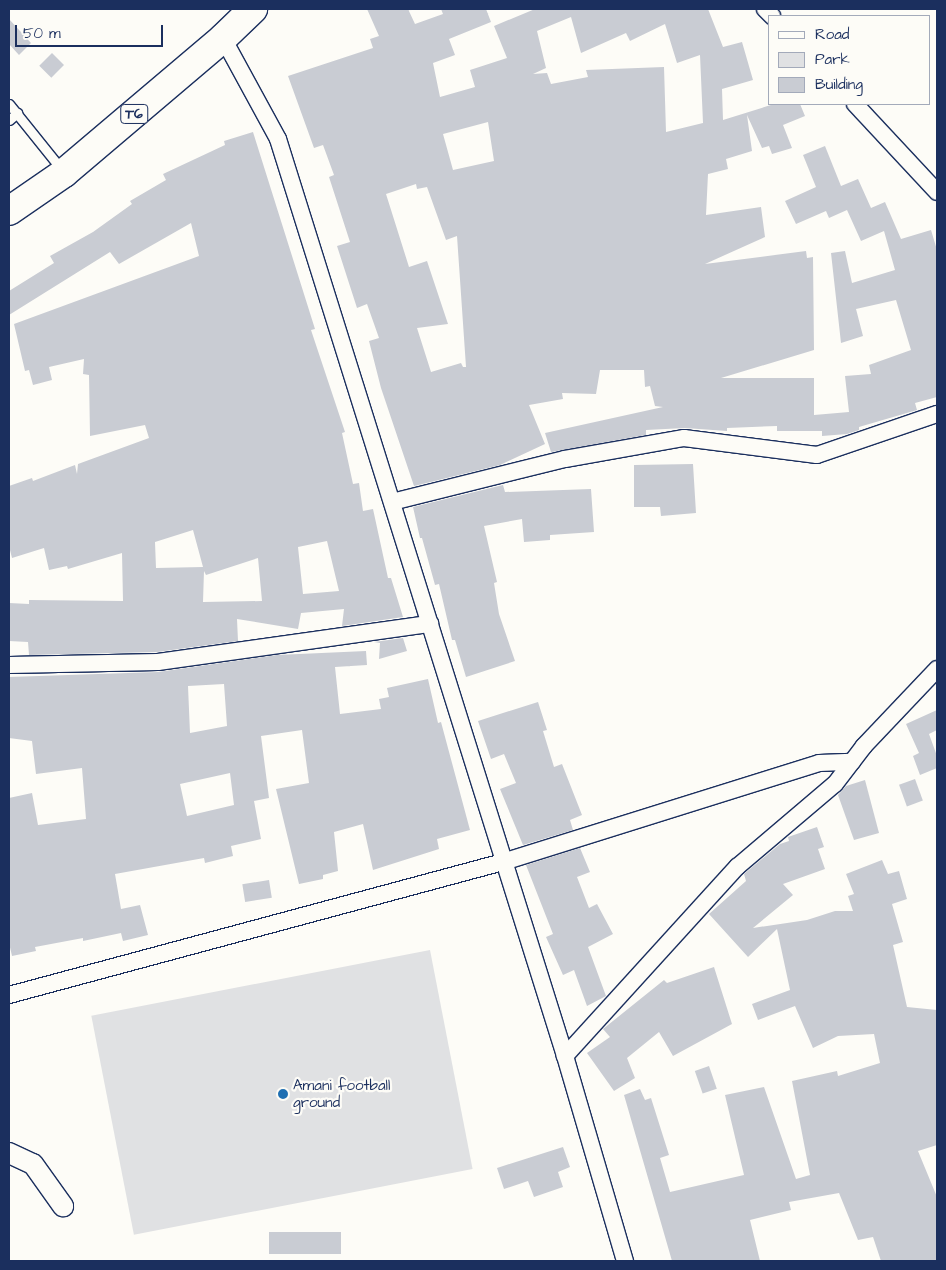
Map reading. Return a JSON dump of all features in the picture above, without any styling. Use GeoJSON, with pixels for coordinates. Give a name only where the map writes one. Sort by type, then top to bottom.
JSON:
{"type":"FeatureCollection","features":[{"type":"Feature","properties":{"kind":"highway","name":"T6"},"geometry":{"type":"LineString","coordinates":[[9,211],[64,173],[223,38],[253,9]]}},
{"type":"Feature","properties":{"kind":"street"},"geometry":{"type":"LineString","coordinates":[[223,38],[278,139],[565,1056],[625,1261]]}},
{"type":"Feature","properties":{"kind":"street"},"geometry":{"type":"LineString","coordinates":[[856,105],[937,192]]}},
{"type":"Feature","properties":{"kind":"street"},"geometry":{"type":"LineString","coordinates":[[392,502],[565,459],[684,438],[817,455],[937,414]]}},
{"type":"Feature","properties":{"kind":"street"},"geometry":{"type":"LineString","coordinates":[[9,665],[158,662],[430,624]]}},
{"type":"Feature","properties":{"kind":"street"},"geometry":{"type":"LineString","coordinates":[[565,1056],[738,867],[835,784],[852,762],[937,669]]}},
{"type":"Feature","properties":{"kind":"street"},"geometry":{"type":"LineString","coordinates":[[9,995],[503,862],[819,764],[852,762]]}},
{"type":"Feature","properties":{"kind":"street"},"geometry":{"type":"LineString","coordinates":[[9,1153],[34,1164],[63,1206]]}},
{"type":"Feature","properties":{"kind":"lane"},"geometry":{"type":"LineString","coordinates":[[9,104],[64,173]]}},
{"type":"Feature","properties":{"kind":"lane"},"geometry":{"type":"LineString","coordinates":[[9,120],[17,113]]}},
{"type":"Feature","properties":{"kind":"green space","name":"Amani football ground"},"geometry":{"type":"Polygon","coordinates":[[[430,950],[473,1169],[134,1235],[91,1016],[430,950]]]}},
{"type":"Feature","properties":{"kind":"building"},"geometry":{"type":"Polygon","coordinates":[[[367,9],[408,9],[415,24],[443,14],[441,9],[486,9],[491,22],[449,39],[455,55],[433,63],[440,97],[475,87],[470,70],[507,58],[494,26],[535,9],[708,9],[723,47],[742,42],[753,80],[722,89],[723,120],[771,105],[800,105],[805,116],[783,125],[792,148],[772,154],[769,146],[762,148],[747,115],[752,151],[726,159],[728,169],[708,174],[706,215],[761,207],[765,237],[705,264],[806,251],[807,258],[813,257],[814,350],[721,378],[814,378],[814,415],[849,412],[845,376],[871,374],[869,365],[911,350],[896,300],[856,309],[863,336],[841,343],[831,253],[845,251],[852,283],[895,270],[884,231],[861,241],[847,210],[829,218],[826,211],[796,224],[785,201],[816,187],[803,155],[825,146],[841,186],[858,179],[871,208],[885,202],[901,239],[931,230],[937,250],[937,397],[915,403],[917,410],[859,427],[859,430],[847,434],[822,436],[822,431],[777,431],[777,426],[727,428],[727,431],[685,428],[646,430],[646,435],[551,452],[545,433],[663,407],[655,406],[650,386],[645,387],[644,370],[600,370],[596,394],[562,393],[563,399],[529,405],[545,444],[500,465],[414,486],[381,388],[369,341],[379,338],[367,304],[357,308],[337,246],[350,242],[329,177],[334,175],[323,145],[314,148],[288,76],[373,48],[370,39],[379,36],[367,9]],[[571,17],[537,31],[546,68],[533,74],[547,73],[551,84],[588,77],[586,70],[664,67],[666,132],[703,123],[700,55],[677,63],[665,24],[630,41],[626,33],[581,53],[571,17]],[[488,122],[443,134],[453,170],[494,161],[488,122]],[[416,184],[386,194],[409,267],[427,261],[448,324],[417,328],[431,372],[461,363],[463,367],[466,367],[457,236],[446,240],[427,187],[417,189],[416,184]]]}},
{"type":"Feature","properties":{"kind":"building"},"geometry":{"type":"Polygon","coordinates":[[[9,19],[31,43],[19,55],[9,44],[9,19]]]}},
{"type":"Feature","properties":{"kind":"building"},"geometry":{"type":"Polygon","coordinates":[[[52,53],[64,65],[51,78],[39,66],[52,53]]]}},
{"type":"Feature","properties":{"kind":"building"},"geometry":{"type":"Polygon","coordinates":[[[253,132],[315,329],[311,330],[345,432],[342,433],[353,484],[359,483],[363,511],[373,509],[388,578],[391,578],[403,617],[342,626],[344,609],[301,613],[298,629],[237,619],[238,641],[157,652],[29,655],[28,642],[9,641],[9,603],[29,604],[29,600],[123,601],[122,553],[68,569],[67,566],[49,570],[44,548],[12,558],[9,546],[9,486],[32,478],[33,481],[75,465],[77,474],[78,464],[149,438],[145,425],[90,436],[89,375],[83,374],[84,359],[49,367],[52,380],[33,385],[29,370],[25,371],[14,324],[199,256],[191,223],[119,264],[110,252],[9,315],[9,291],[54,263],[50,256],[93,232],[132,204],[130,201],[166,180],[163,174],[225,145],[224,141],[253,132]],[[193,530],[155,542],[156,568],[203,567],[193,530]],[[327,541],[298,547],[303,594],[339,591],[327,541]],[[258,558],[206,575],[204,571],[203,602],[262,601],[258,558]]]}},
{"type":"Feature","properties":{"kind":"building"},"geometry":{"type":"Polygon","coordinates":[[[693,464],[696,513],[661,516],[660,507],[634,507],[634,465],[693,464]]]}},
{"type":"Feature","properties":{"kind":"building"},"geometry":{"type":"Polygon","coordinates":[[[503,485],[505,492],[591,489],[594,532],[550,535],[550,540],[524,542],[522,519],[484,526],[497,582],[494,583],[499,614],[515,661],[466,677],[455,640],[452,640],[439,584],[435,585],[422,538],[420,538],[413,507],[503,485]]]}},
{"type":"Feature","properties":{"kind":"building"},"geometry":{"type":"Polygon","coordinates":[[[403,638],[407,651],[379,659],[380,643],[374,642],[403,638]]]}},
{"type":"Feature","properties":{"kind":"building"},"geometry":{"type":"Polygon","coordinates":[[[366,651],[367,665],[335,667],[340,714],[381,709],[379,699],[389,697],[387,688],[428,679],[438,723],[441,722],[470,830],[437,839],[439,849],[373,870],[363,824],[334,832],[338,871],[323,875],[323,879],[299,884],[276,789],[309,783],[302,730],[261,736],[269,798],[254,801],[261,839],[231,846],[233,856],[205,863],[204,858],[115,874],[121,909],[140,905],[148,935],[123,941],[121,933],[83,941],[83,938],[35,947],[36,951],[12,956],[9,943],[9,798],[32,793],[38,825],[86,819],[82,768],[36,774],[32,741],[9,738],[9,677],[158,672],[277,655],[366,651]],[[224,684],[188,686],[190,733],[227,726],[224,684]],[[230,773],[180,784],[187,816],[234,805],[230,773]]]}},
{"type":"Feature","properties":{"kind":"building"},"geometry":{"type":"Polygon","coordinates":[[[538,702],[547,730],[543,731],[554,767],[562,764],[582,815],[570,820],[573,830],[523,845],[500,789],[516,783],[504,754],[491,759],[478,721],[538,702]]]}},
{"type":"Feature","properties":{"kind":"building"},"geometry":{"type":"Polygon","coordinates":[[[937,710],[937,730],[929,734],[937,756],[937,768],[920,775],[913,756],[919,753],[906,724],[937,710]]]}},
{"type":"Feature","properties":{"kind":"building"},"geometry":{"type":"Polygon","coordinates":[[[915,779],[923,801],[907,806],[899,785],[915,779]]]}},
{"type":"Feature","properties":{"kind":"building"},"geometry":{"type":"Polygon","coordinates":[[[865,780],[879,833],[854,840],[838,795],[846,786],[865,780]]]}},
{"type":"Feature","properties":{"kind":"building"},"geometry":{"type":"Polygon","coordinates":[[[817,827],[824,847],[818,849],[825,869],[783,884],[793,895],[753,928],[807,920],[835,911],[853,911],[848,896],[854,894],[846,874],[882,860],[888,874],[899,871],[907,899],[892,904],[903,942],[893,945],[907,1007],[937,1010],[937,1145],[918,1151],[937,1197],[937,1261],[881,1261],[873,1237],[858,1240],[839,1193],[789,1202],[791,1210],[750,1220],[760,1261],[672,1261],[624,1095],[640,1089],[645,1100],[651,1098],[669,1155],[660,1158],[670,1192],[744,1175],[725,1095],[764,1087],[796,1179],[810,1175],[792,1081],[837,1071],[838,1076],[880,1063],[874,1034],[838,1036],[813,1048],[795,1006],[758,1020],[752,1004],[790,990],[777,929],[748,957],[709,914],[746,881],[744,874],[780,844],[789,841],[788,837],[817,827]]]}},
{"type":"Feature","properties":{"kind":"building"},"geometry":{"type":"Polygon","coordinates":[[[580,848],[590,872],[577,877],[589,908],[597,904],[613,934],[588,947],[606,996],[587,1006],[574,970],[563,975],[546,937],[553,934],[526,865],[580,848]]]}},
{"type":"Feature","properties":{"kind":"building"},"geometry":{"type":"Polygon","coordinates":[[[269,880],[272,898],[245,902],[242,884],[269,880]]]}},
{"type":"Feature","properties":{"kind":"building"},"geometry":{"type":"Polygon","coordinates":[[[714,967],[732,1024],[673,1056],[659,1032],[627,1058],[635,1078],[614,1091],[587,1053],[610,1037],[603,1029],[664,980],[667,983],[714,967]]]}},
{"type":"Feature","properties":{"kind":"building"},"geometry":{"type":"Polygon","coordinates":[[[709,1066],[717,1089],[703,1094],[695,1071],[709,1066]]]}},
{"type":"Feature","properties":{"kind":"building"},"geometry":{"type":"Polygon","coordinates":[[[563,1147],[570,1167],[558,1172],[563,1187],[534,1197],[528,1181],[504,1189],[497,1168],[563,1147]]]}},
{"type":"Feature","properties":{"kind":"building"},"geometry":{"type":"Polygon","coordinates":[[[269,1232],[341,1232],[341,1254],[269,1254],[269,1232]]]}},
{"type":"Feature","properties":{"kind":"place","name":"Amani football ground"},"geometry":{"type":"Point","coordinates":[283,1094]}}]}
